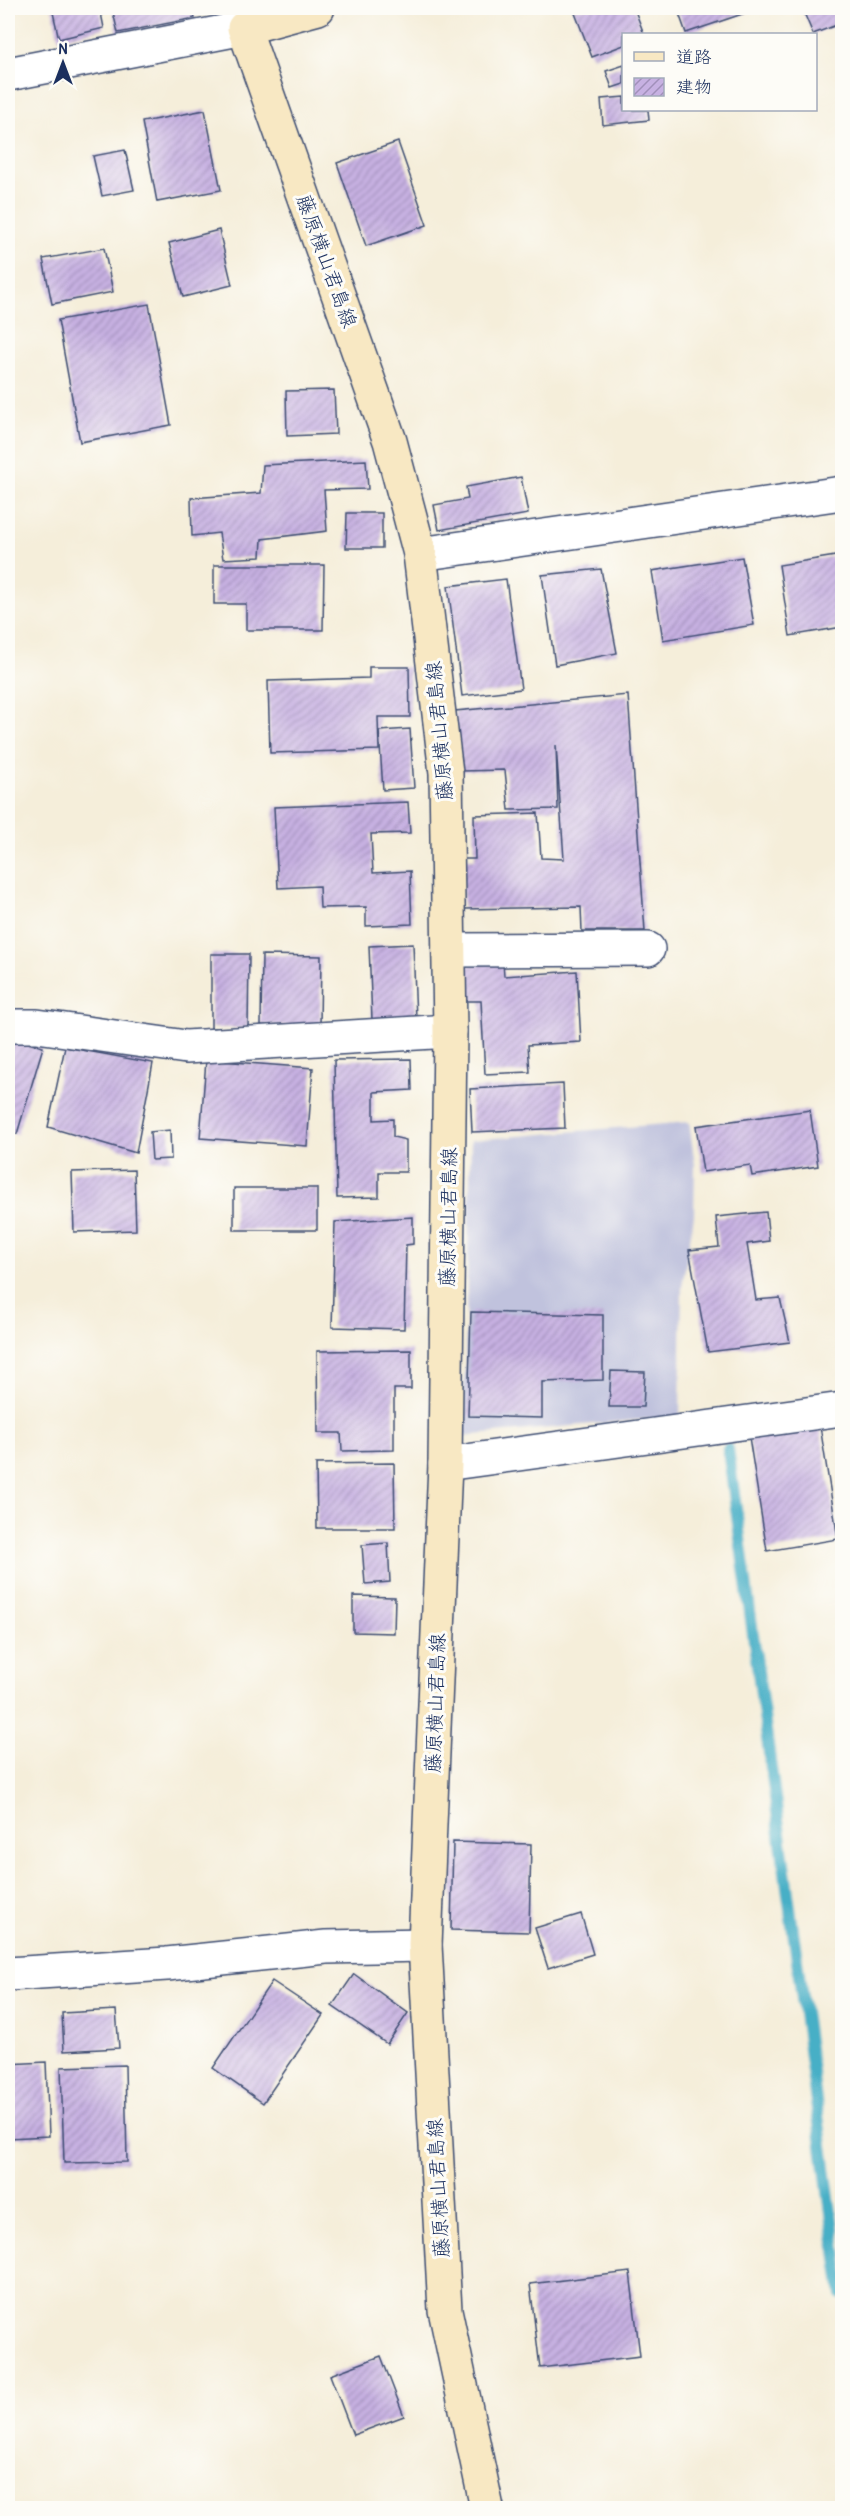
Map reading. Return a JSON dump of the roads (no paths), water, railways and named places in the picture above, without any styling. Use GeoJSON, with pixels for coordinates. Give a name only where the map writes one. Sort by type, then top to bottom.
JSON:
{"type":"FeatureCollection","features":[{"type":"Feature","properties":{"kind":"main road"},"geometry":{"type":"LineString","coordinates":[[240,18],[318,8]]}},
{"type":"Feature","properties":{"kind":"main road","name":"藤原横山君島線"},"geometry":{"type":"LineString","coordinates":[[240,18],[383,419],[420,555],[446,773],[450,1031],[445,1464],[425,1945],[445,2310],[487,2508]]}},
{"type":"Feature","properties":{"kind":"street"},"geometry":{"type":"LineString","coordinates":[[8,74],[240,18]]}},
{"type":"Feature","properties":{"kind":"street"},"geometry":{"type":"LineString","coordinates":[[420,555],[843,493]]}},
{"type":"Feature","properties":{"kind":"street"},"geometry":{"type":"LineString","coordinates":[[449,950],[648,949]]}},
{"type":"Feature","properties":{"kind":"street"},"geometry":{"type":"LineString","coordinates":[[8,1026],[37,1026],[186,1047],[450,1031]]}},
{"type":"Feature","properties":{"kind":"street"},"geometry":{"type":"LineString","coordinates":[[445,1464],[843,1409]]}},
{"type":"Feature","properties":{"kind":"street"},"geometry":{"type":"LineString","coordinates":[[8,1974],[167,1964],[326,1947],[425,1945]]}},
{"type":"Feature","properties":{"kind":"waterway"},"geometry":{"type":"LineString","coordinates":[[728,1449],[842,2294]]}}]}
